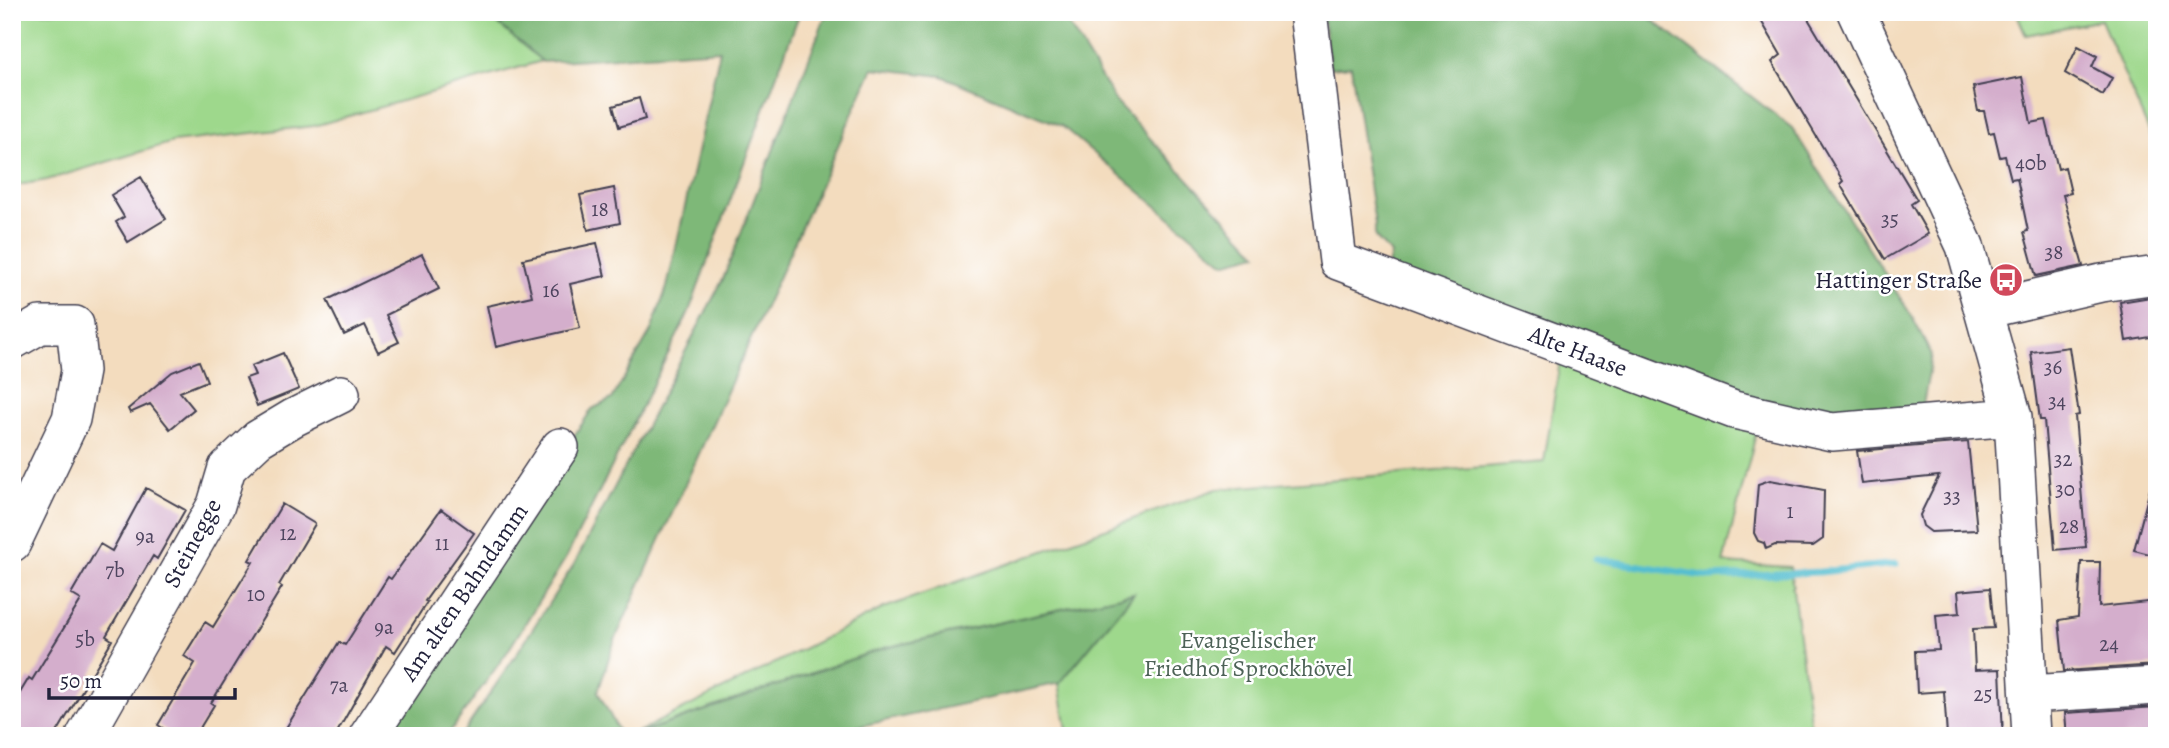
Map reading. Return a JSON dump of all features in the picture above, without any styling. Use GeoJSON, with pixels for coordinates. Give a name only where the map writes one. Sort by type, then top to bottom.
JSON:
{"type":"FeatureCollection","features":[{"type":"Feature","properties":{"kind":"street","name":"Alte Haase"},"geometry":{"type":"LineString","coordinates":[[1308,12],[1317,68],[1338,261],[1734,410],[1832,432],[2013,418]]}},
{"type":"Feature","properties":{"kind":"street"},"geometry":{"type":"LineString","coordinates":[[1856,12],[1965,246],[2013,418],[2031,736]]}},
{"type":"Feature","properties":{"kind":"street"},"geometry":{"type":"LineString","coordinates":[[1984,310],[2101,283],[2157,275]]}},
{"type":"Feature","properties":{"kind":"street"},"geometry":{"type":"LineString","coordinates":[[12,341],[40,325],[75,325],[80,372],[71,419],[12,543]]}},
{"type":"Feature","properties":{"kind":"street","name":"Steinegge"},"geometry":{"type":"LineString","coordinates":[[86,736],[216,505],[227,468],[258,439],[341,394]]}},
{"type":"Feature","properties":{"kind":"street","name":"Am alten Bahndamm"},"geometry":{"type":"LineString","coordinates":[[368,736],[560,447]]}},
{"type":"Feature","properties":{"kind":"street"},"geometry":{"type":"LineString","coordinates":[[2028,694],[2157,686]]}},
{"type":"Feature","properties":{"kind":"green space"},"geometry":{"type":"Polygon","coordinates":[[[12,12],[485,12],[542,61],[314,126],[173,142],[47,180],[12,186],[12,12]]]}},
{"type":"Feature","properties":{"kind":"green space"},"geometry":{"type":"Polygon","coordinates":[[[484,12],[800,12],[688,314],[567,556],[508,651],[447,736],[373,736],[592,409],[612,399],[651,331],[667,287],[720,50],[543,62],[484,12]]]}},
{"type":"Feature","properties":{"kind":"green space"},"geometry":{"type":"Polygon","coordinates":[[[827,12],[1061,12],[1116,102],[1258,254],[1224,263],[1062,126],[942,76],[873,68],[614,642],[598,692],[621,736],[461,736],[576,561],[723,279],[827,12]]]}},
{"type":"Feature","properties":{"kind":"green space"},"geometry":{"type":"Polygon","coordinates":[[[1322,12],[1642,12],[1792,128],[1911,315],[1932,355],[1921,416],[1840,419],[1758,405],[1387,269],[1391,254],[1375,237],[1351,66],[1330,68],[1322,12]]]}},
{"type":"Feature","properties":{"kind":"green space"},"geometry":{"type":"Polygon","coordinates":[[[2016,12],[2157,12],[2157,150],[2101,20],[2026,35],[2016,12]]]}},
{"type":"Feature","properties":{"kind":"green space","name":"Evangelischer Friedhof Sprockhövel"},"geometry":{"type":"Polygon","coordinates":[[[1561,354],[1758,426],[1723,563],[1790,567],[1812,736],[1068,736],[1059,683],[1133,593],[884,648],[630,736],[884,608],[1217,489],[1544,462],[1561,354]]]}},
{"type":"Feature","properties":{"kind":"green space"},"geometry":{"type":"Polygon","coordinates":[[[1134,593],[1060,683],[814,736],[632,736],[881,649],[1134,593]]]}},
{"type":"Feature","properties":{"kind":"building"},"geometry":{"type":"Polygon","coordinates":[[[1756,12],[1804,12],[1917,200],[1911,204],[1928,234],[1885,259],[1840,184],[1843,181],[1772,62],[1781,55],[1756,12]]]}},
{"type":"Feature","properties":{"kind":"building"},"geometry":{"type":"Polygon","coordinates":[[[2078,46],[2097,56],[2092,67],[2112,78],[2103,95],[2065,73],[2078,46]]]}},
{"type":"Feature","properties":{"kind":"building"},"geometry":{"type":"Polygon","coordinates":[[[2022,77],[2031,123],[2046,120],[2058,169],[2065,167],[2071,193],[2063,195],[2083,266],[2036,276],[2024,232],[2028,231],[2017,178],[2011,179],[2005,156],[2000,157],[1994,132],[1989,133],[1984,111],[1978,111],[1973,87],[2022,77]]]}},
{"type":"Feature","properties":{"kind":"building"},"geometry":{"type":"Polygon","coordinates":[[[639,98],[645,119],[619,127],[613,106],[639,98]]]}},
{"type":"Feature","properties":{"kind":"building"},"geometry":{"type":"Polygon","coordinates":[[[141,177],[166,219],[128,242],[116,222],[124,217],[111,195],[141,177]]]}},
{"type":"Feature","properties":{"kind":"building"},"geometry":{"type":"Polygon","coordinates":[[[614,188],[620,223],[588,230],[580,195],[614,188]]]}},
{"type":"Feature","properties":{"kind":"building"},"geometry":{"type":"Polygon","coordinates":[[[597,243],[605,276],[570,284],[580,328],[496,347],[487,306],[532,296],[523,259],[597,243]]]}},
{"type":"Feature","properties":{"kind":"building"},"geometry":{"type":"Polygon","coordinates":[[[422,254],[439,289],[386,315],[399,342],[378,352],[365,325],[344,335],[327,300],[422,254]]]}},
{"type":"Feature","properties":{"kind":"building"},"geometry":{"type":"Polygon","coordinates":[[[2157,296],[2157,336],[2126,341],[2120,302],[2157,296]]]}},
{"type":"Feature","properties":{"kind":"building"},"geometry":{"type":"Polygon","coordinates":[[[2069,347],[2079,415],[2075,416],[2086,547],[2055,550],[2044,420],[2040,420],[2031,352],[2069,347]]]}},
{"type":"Feature","properties":{"kind":"building"},"geometry":{"type":"Polygon","coordinates":[[[283,353],[299,389],[257,406],[246,378],[255,375],[251,366],[283,353]]]}},
{"type":"Feature","properties":{"kind":"building"},"geometry":{"type":"Polygon","coordinates":[[[199,361],[207,381],[180,392],[194,409],[170,429],[150,404],[130,413],[128,409],[172,372],[199,361]]]}},
{"type":"Feature","properties":{"kind":"building"},"geometry":{"type":"Polygon","coordinates":[[[1968,442],[1977,530],[1931,532],[1923,526],[1920,515],[1939,476],[1862,484],[1857,451],[1968,442]]]}},
{"type":"Feature","properties":{"kind":"building"},"geometry":{"type":"Polygon","coordinates":[[[1770,480],[1824,490],[1823,539],[1813,546],[1775,545],[1766,549],[1764,543],[1758,541],[1754,533],[1758,484],[1770,480]]]}},
{"type":"Feature","properties":{"kind":"building"},"geometry":{"type":"Polygon","coordinates":[[[146,488],[185,510],[157,559],[153,556],[106,636],[112,640],[55,736],[26,736],[12,727],[12,706],[29,678],[32,680],[81,600],[71,594],[100,544],[112,551],[146,488]]]}},
{"type":"Feature","properties":{"kind":"building"},"geometry":{"type":"Polygon","coordinates":[[[2150,489],[2157,489],[2157,556],[2134,550],[2150,489]]]}},
{"type":"Feature","properties":{"kind":"building"},"geometry":{"type":"Polygon","coordinates":[[[282,504],[315,524],[279,585],[282,587],[211,703],[214,705],[195,736],[175,736],[158,725],[195,663],[184,656],[205,622],[213,627],[253,562],[249,560],[282,504]]]}},
{"type":"Feature","properties":{"kind":"building"},"geometry":{"type":"Polygon","coordinates":[[[441,509],[474,533],[425,601],[427,602],[395,652],[386,646],[335,736],[281,736],[339,642],[345,645],[388,577],[391,579],[441,509]]]}},
{"type":"Feature","properties":{"kind":"building"},"geometry":{"type":"Polygon","coordinates":[[[2081,562],[2100,562],[2099,607],[2157,601],[2157,665],[2064,671],[2059,620],[2078,617],[2081,562]]]}},
{"type":"Feature","properties":{"kind":"building"},"geometry":{"type":"Polygon","coordinates":[[[1990,588],[1994,628],[1973,629],[1975,670],[2000,669],[2003,736],[1947,736],[1944,691],[1917,693],[1915,651],[1939,650],[1936,615],[1960,613],[1958,591],[1990,588]]]}},
{"type":"Feature","properties":{"kind":"building"},"geometry":{"type":"Polygon","coordinates":[[[2157,707],[2157,736],[2067,736],[2065,713],[2157,707]]]}},
{"type":"Feature","properties":{"kind":"waterway"},"geometry":{"type":"LineString","coordinates":[[1596,559],[1710,577],[1820,572],[1896,564]]}},
{"type":"Feature","properties":{"kind":"place","name":"Hattinger Straße"},"geometry":{"type":"Point","coordinates":[2006,280]}}]}
